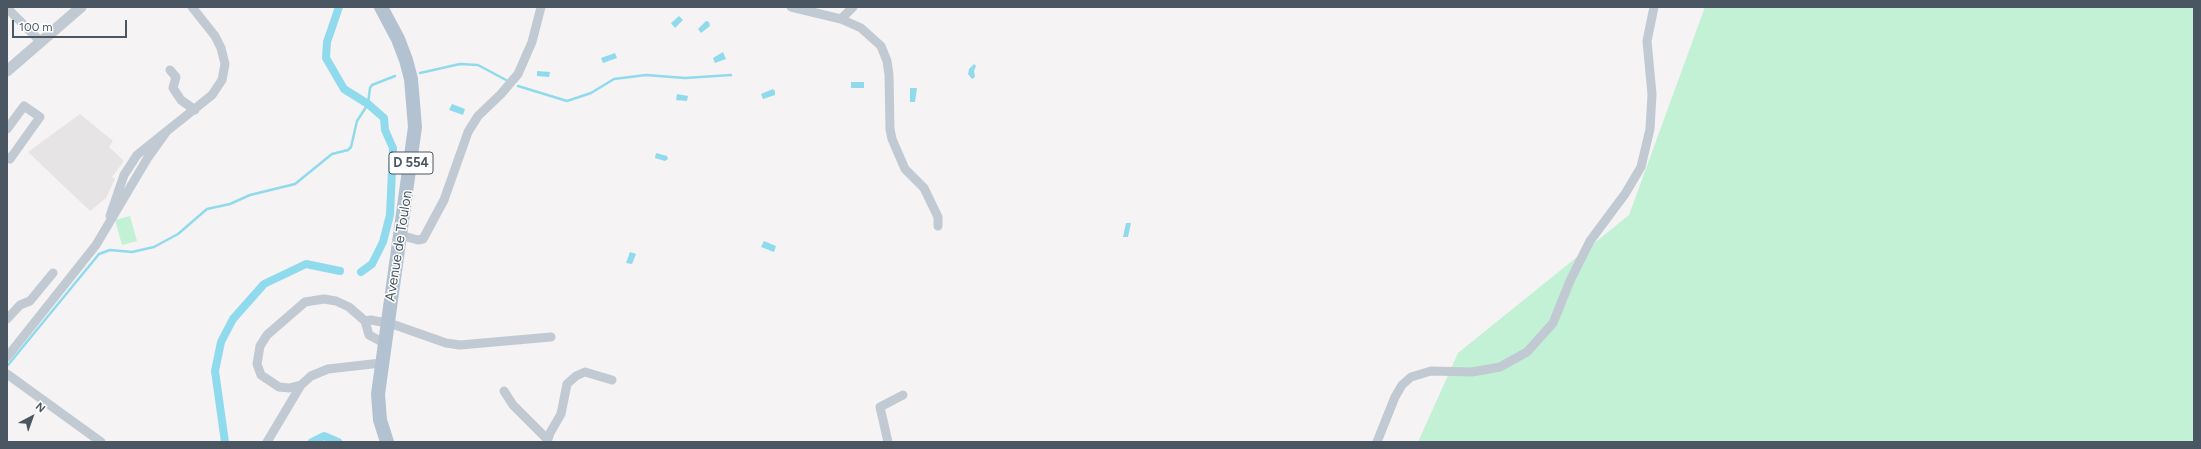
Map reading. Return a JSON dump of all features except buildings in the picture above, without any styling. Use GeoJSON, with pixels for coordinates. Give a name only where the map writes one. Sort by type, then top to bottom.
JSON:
{"type":"FeatureCollection","features":[{"type":"Feature","properties":{"kind":"main road","name":"Avenue de Toulon"},"geometry":{"type":"LineString","coordinates":[[381,7],[398,39],[406,60],[414,101],[415,127],[381,363],[378,394],[380,420],[387,442]]}},
{"type":"Feature","properties":{"kind":"street"},"geometry":{"type":"LineString","coordinates":[[7,71],[81,7]]}},
{"type":"Feature","properties":{"kind":"street"},"geometry":{"type":"LineString","coordinates":[[7,357],[96,245],[106,226],[118,188],[130,163],[150,143],[195,110],[218,88],[225,74],[225,64],[221,48],[215,36],[192,7]]}},
{"type":"Feature","properties":{"kind":"street"},"geometry":{"type":"LineString","coordinates":[[400,235],[418,240],[423,239],[444,200],[468,132],[478,116],[501,94],[518,74],[532,42],[541,7]]}},
{"type":"Feature","properties":{"kind":"street"},"geometry":{"type":"LineString","coordinates":[[790,7],[841,19],[861,28],[881,46],[887,61],[889,75],[890,129],[892,139],[905,169],[924,188],[938,217],[938,226]]}},
{"type":"Feature","properties":{"kind":"street"},"geometry":{"type":"LineString","coordinates":[[841,19],[853,7]]}},
{"type":"Feature","properties":{"kind":"street"},"geometry":{"type":"LineString","coordinates":[[1377,442],[1395,397],[1402,385],[1411,377],[1431,371],[1472,372],[1500,367],[1512,362],[1527,352],[1553,324],[1570,281],[1590,241],[1625,194],[1641,167],[1650,130],[1652,94],[1647,41],[1654,7]]}},
{"type":"Feature","properties":{"kind":"street"},"geometry":{"type":"LineString","coordinates":[[7,8],[41,42]]}},
{"type":"Feature","properties":{"kind":"street"},"geometry":{"type":"LineString","coordinates":[[170,70],[176,77],[173,88],[180,100],[195,110]]}},
{"type":"Feature","properties":{"kind":"street"},"geometry":{"type":"LineString","coordinates":[[7,129],[24,106],[40,117],[10,158],[7,157]]}},
{"type":"Feature","properties":{"kind":"street"},"geometry":{"type":"LineString","coordinates":[[7,319],[11,309],[30,302],[53,273]]}},
{"type":"Feature","properties":{"kind":"street"},"geometry":{"type":"LineString","coordinates":[[301,385],[289,388],[279,387],[261,375],[257,364],[260,346],[268,335],[305,302],[324,299],[336,301],[349,307],[365,321],[369,335],[384,343]]}},
{"type":"Feature","properties":{"kind":"street"},"geometry":{"type":"LineString","coordinates":[[365,321],[371,320],[387,323],[446,343],[460,345],[551,337]]}},
{"type":"Feature","properties":{"kind":"street"},"geometry":{"type":"LineString","coordinates":[[267,442],[301,385],[311,376],[328,368],[381,363]]}},
{"type":"Feature","properties":{"kind":"street"},"geometry":{"type":"LineString","coordinates":[[504,391],[514,405],[547,440],[561,414],[567,384],[576,376],[586,372],[612,380]]}},
{"type":"Feature","properties":{"kind":"street"},"geometry":{"type":"LineString","coordinates":[[7,374],[101,442]]}},
{"type":"Feature","properties":{"kind":"street"},"geometry":{"type":"LineString","coordinates":[[888,442],[880,407],[903,395]]}},
{"type":"Feature","properties":{"kind":"shaded area"},"geometry":{"type":"Polygon","coordinates":[[[80,114],[113,141],[109,147],[124,161],[112,177],[115,179],[106,198],[90,211],[28,152],[80,114]]]}},
{"type":"Feature","properties":{"kind":"green space"},"geometry":{"type":"Polygon","coordinates":[[[1705,7],[2194,7],[2194,442],[1418,442],[1458,353],[1629,215],[1705,7]]]}},
{"type":"Feature","properties":{"kind":"green space"},"geometry":{"type":"Polygon","coordinates":[[[130,216],[137,241],[122,245],[115,220],[130,216]]]}},
{"type":"Feature","properties":{"kind":"water"},"geometry":{"type":"Polygon","coordinates":[[[679,16],[683,20],[675,28],[671,23],[679,16]]]}},
{"type":"Feature","properties":{"kind":"water"},"geometry":{"type":"Polygon","coordinates":[[[706,21],[709,22],[710,26],[701,33],[698,29],[706,21]]]}},
{"type":"Feature","properties":{"kind":"water"},"geometry":{"type":"Polygon","coordinates":[[[723,52],[726,59],[715,63],[713,58],[723,52]]]}},
{"type":"Feature","properties":{"kind":"water"},"geometry":{"type":"Polygon","coordinates":[[[615,53],[617,58],[603,63],[601,58],[615,53]]]}},
{"type":"Feature","properties":{"kind":"water"},"geometry":{"type":"Polygon","coordinates":[[[974,64],[976,66],[974,71],[975,77],[972,79],[968,74],[969,69],[974,64]]]}},
{"type":"Feature","properties":{"kind":"water"},"geometry":{"type":"Polygon","coordinates":[[[537,71],[550,72],[549,77],[537,76],[537,71]]]}},
{"type":"Feature","properties":{"kind":"water"},"geometry":{"type":"Polygon","coordinates":[[[851,82],[864,82],[864,88],[851,88],[851,82]]]}},
{"type":"Feature","properties":{"kind":"water"},"geometry":{"type":"Polygon","coordinates":[[[910,88],[917,88],[915,102],[910,102],[910,88]]]}},
{"type":"Feature","properties":{"kind":"water"},"geometry":{"type":"Polygon","coordinates":[[[773,89],[775,91],[775,95],[763,99],[761,94],[773,89]]]}},
{"type":"Feature","properties":{"kind":"water"},"geometry":{"type":"Polygon","coordinates":[[[677,94],[688,96],[687,101],[676,100],[677,94]]]}},
{"type":"Feature","properties":{"kind":"water"},"geometry":{"type":"Polygon","coordinates":[[[452,104],[465,109],[463,115],[449,110],[452,104]]]}},
{"type":"Feature","properties":{"kind":"water"},"geometry":{"type":"Polygon","coordinates":[[[656,153],[667,156],[668,159],[665,161],[655,158],[656,153]]]}},
{"type":"Feature","properties":{"kind":"water"},"geometry":{"type":"Polygon","coordinates":[[[1126,223],[1131,223],[1128,237],[1123,237],[1126,223]]]}},
{"type":"Feature","properties":{"kind":"water"},"geometry":{"type":"Polygon","coordinates":[[[764,241],[776,246],[774,252],[761,247],[764,241]]]}},
{"type":"Feature","properties":{"kind":"water"},"geometry":{"type":"Polygon","coordinates":[[[630,252],[636,254],[632,264],[626,263],[630,252]]]}},
{"type":"Feature","properties":{"kind":"waterway"},"geometry":{"type":"LineString","coordinates":[[339,7],[327,42],[326,58],[344,89],[368,104],[384,118],[385,130],[393,148],[390,215],[383,242],[372,264],[361,272]]}},
{"type":"Feature","properties":{"kind":"waterway"},"geometry":{"type":"LineString","coordinates":[[420,73],[460,64],[478,65],[506,80]]}},
{"type":"Feature","properties":{"kind":"waterway"},"geometry":{"type":"LineString","coordinates":[[518,86],[567,101],[591,93],[614,79],[646,75],[685,78],[731,75]]}},
{"type":"Feature","properties":{"kind":"waterway"},"geometry":{"type":"LineString","coordinates":[[8,365],[99,254],[110,250],[132,252],[154,247],[178,234],[207,209],[230,204],[250,195],[295,184],[332,154],[348,150],[351,147],[357,121],[368,104],[370,88],[372,85],[395,76]]}},
{"type":"Feature","properties":{"kind":"waterway"},"geometry":{"type":"LineString","coordinates":[[225,442],[215,371],[221,342],[233,319],[264,284],[306,264],[340,271]]}},
{"type":"Feature","properties":{"kind":"waterway"},"geometry":{"type":"LineString","coordinates":[[312,442],[324,436],[338,442]]}}]}
